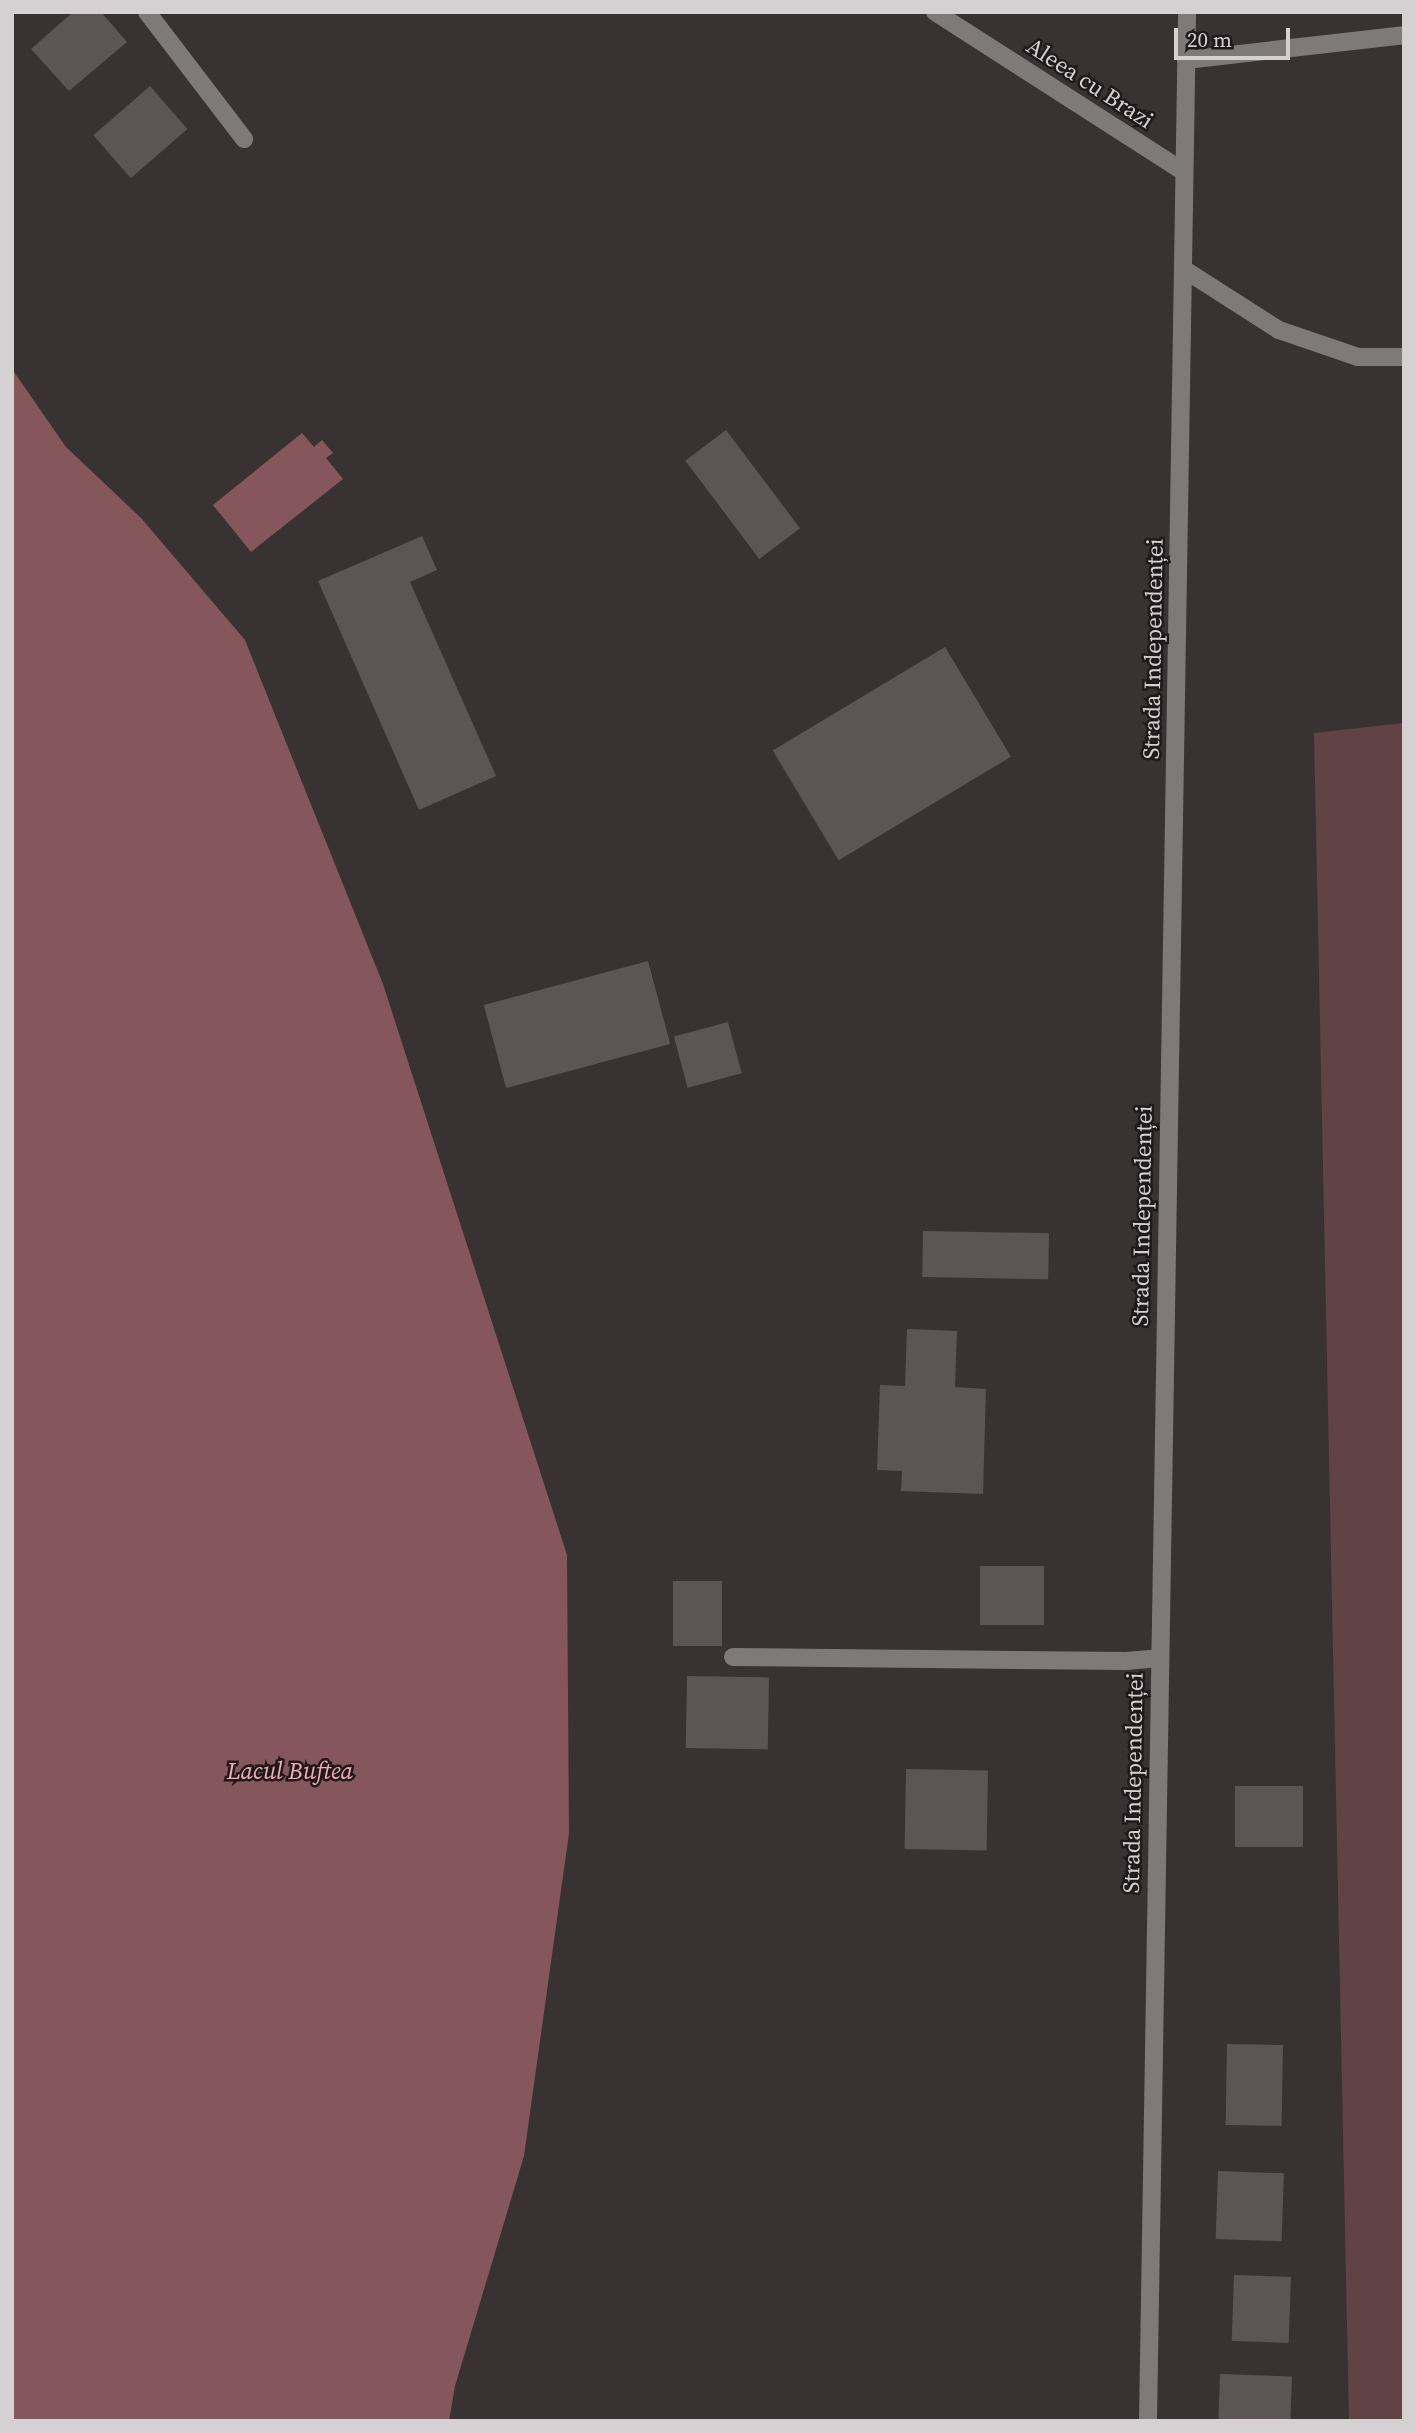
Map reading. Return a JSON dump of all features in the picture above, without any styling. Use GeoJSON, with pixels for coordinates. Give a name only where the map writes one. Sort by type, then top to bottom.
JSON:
{"type":"FeatureCollection","features":[{"type":"Feature","properties":{"kind":"street"},"geometry":{"type":"LineString","coordinates":[[147,12],[244,139]]}},
{"type":"Feature","properties":{"kind":"street","name":"Aleea cu Brazi"},"geometry":{"type":"LineString","coordinates":[[934,12],[1184,172]]}},
{"type":"Feature","properties":{"kind":"street","name":"Strada Independenței"},"geometry":{"type":"LineString","coordinates":[[1148,2421],[1159,1658],[1185,270],[1187,12]]}},
{"type":"Feature","properties":{"kind":"street"},"geometry":{"type":"LineString","coordinates":[[1186,60],[1404,36]]}},
{"type":"Feature","properties":{"kind":"street"},"geometry":{"type":"LineString","coordinates":[[1185,270],[1279,330],[1358,357],[1404,357]]}},
{"type":"Feature","properties":{"kind":"street"},"geometry":{"type":"LineString","coordinates":[[733,1657],[1126,1661],[1159,1658]]}},
{"type":"Feature","properties":{"kind":"shaded area"},"geometry":{"type":"Polygon","coordinates":[[[1404,723],[1404,2421],[1349,2421],[1314,733],[1404,723]]]}},
{"type":"Feature","properties":{"kind":"water","name":"Lacul Buftea"},"geometry":{"type":"Polygon","coordinates":[[[12,369],[66,447],[141,518],[245,640],[383,984],[567,1555],[569,1833],[524,2156],[455,2386],[449,2421],[12,2421],[12,369]]]}},
{"type":"Feature","properties":{"kind":"water"},"geometry":{"type":"Polygon","coordinates":[[[302,433],[314,447],[322,440],[333,453],[326,458],[343,479],[251,552],[213,505],[302,433]]]}},
{"type":"Feature","properties":{"kind":"building"},"geometry":{"type":"Polygon","coordinates":[[[73,12],[101,12],[127,42],[69,91],[31,49],[73,12]]]}},
{"type":"Feature","properties":{"kind":"building"},"geometry":{"type":"Polygon","coordinates":[[[150,86],[187,129],[131,178],[93,135],[150,86]]]}},
{"type":"Feature","properties":{"kind":"building"},"geometry":{"type":"Polygon","coordinates":[[[726,430],[800,528],[759,559],[685,461],[726,430]]]}},
{"type":"Feature","properties":{"kind":"building"},"geometry":{"type":"Polygon","coordinates":[[[422,536],[437,570],[410,582],[496,776],[419,810],[318,581],[422,536]]]}},
{"type":"Feature","properties":{"kind":"building"},"geometry":{"type":"Polygon","coordinates":[[[945,647],[1011,757],[839,860],[773,751],[945,647]]]}},
{"type":"Feature","properties":{"kind":"building"},"geometry":{"type":"Polygon","coordinates":[[[648,961],[670,1044],[506,1088],[484,1005],[648,961]]]}},
{"type":"Feature","properties":{"kind":"building"},"geometry":{"type":"Polygon","coordinates":[[[728,1022],[742,1073],[688,1088],[674,1036],[728,1022]]]}},
{"type":"Feature","properties":{"kind":"building"},"geometry":{"type":"Polygon","coordinates":[[[923,1231],[1049,1233],[1048,1279],[922,1277],[923,1231]]]}},
{"type":"Feature","properties":{"kind":"building"},"geometry":{"type":"Polygon","coordinates":[[[907,1329],[957,1331],[955,1387],[986,1389],[983,1494],[901,1491],[902,1471],[877,1470],[880,1385],[905,1386],[907,1329]]]}},
{"type":"Feature","properties":{"kind":"building"},"geometry":{"type":"Polygon","coordinates":[[[980,1566],[1044,1566],[1044,1625],[980,1625],[980,1566]]]}},
{"type":"Feature","properties":{"kind":"building"},"geometry":{"type":"Polygon","coordinates":[[[673,1581],[722,1581],[722,1646],[673,1646],[673,1581]]]}},
{"type":"Feature","properties":{"kind":"building"},"geometry":{"type":"Polygon","coordinates":[[[687,1676],[769,1677],[768,1749],[686,1748],[687,1676]]]}},
{"type":"Feature","properties":{"kind":"building"},"geometry":{"type":"Polygon","coordinates":[[[906,1769],[988,1770],[987,1850],[905,1849],[906,1769]]]}},
{"type":"Feature","properties":{"kind":"building"},"geometry":{"type":"Polygon","coordinates":[[[1235,1786],[1303,1786],[1303,1847],[1235,1847],[1235,1786]]]}},
{"type":"Feature","properties":{"kind":"building"},"geometry":{"type":"Polygon","coordinates":[[[1227,2044],[1283,2045],[1282,2126],[1226,2125],[1227,2044]]]}},
{"type":"Feature","properties":{"kind":"building"},"geometry":{"type":"Polygon","coordinates":[[[1218,2171],[1284,2173],[1282,2241],[1216,2239],[1218,2171]]]}},
{"type":"Feature","properties":{"kind":"building"},"geometry":{"type":"Polygon","coordinates":[[[1234,2275],[1291,2277],[1289,2343],[1232,2341],[1234,2275]]]}},
{"type":"Feature","properties":{"kind":"building"},"geometry":{"type":"Polygon","coordinates":[[[1220,2374],[1292,2377],[1290,2421],[1218,2421],[1220,2374]]]}}]}
